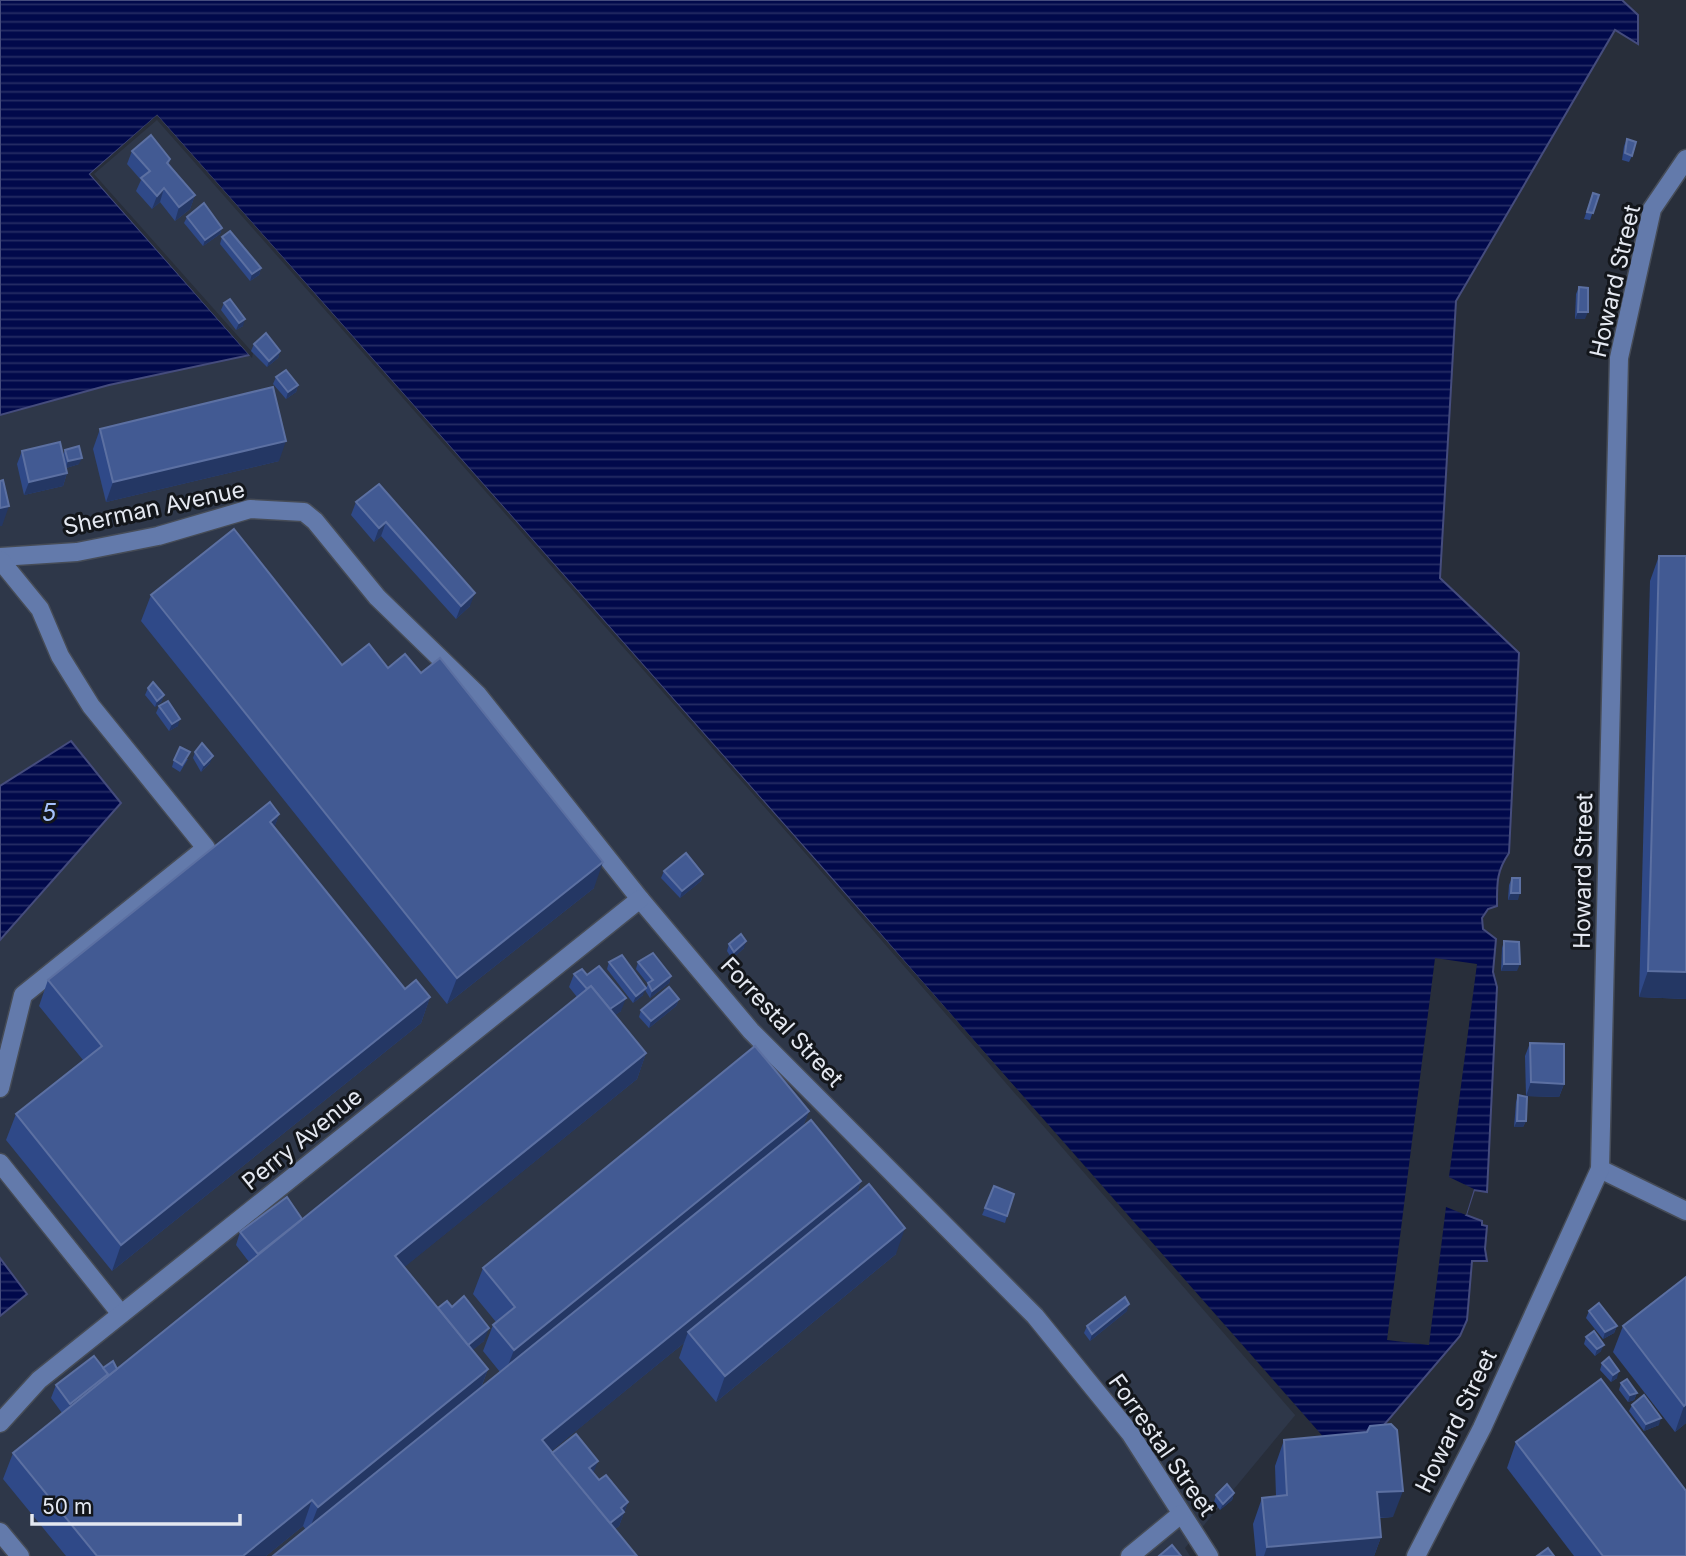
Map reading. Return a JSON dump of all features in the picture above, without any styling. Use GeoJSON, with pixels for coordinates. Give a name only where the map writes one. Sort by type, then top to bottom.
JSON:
{"type":"FeatureCollection","features":[{"type":"Feature","properties":{"kind":"street","name":"Howard Street"},"geometry":{"type":"LineString","coordinates":[[1416,1556],[1482,1428],[1600,1169],[1619,358],[1652,209],[1686,159]]}},
{"type":"Feature","properties":{"kind":"street","name":"Sherman Avenue"},"geometry":{"type":"LineString","coordinates":[[0,559],[77,552],[158,536],[250,509],[304,512],[315,522]]}},
{"type":"Feature","properties":{"kind":"street","name":"Forrestal Street"},"geometry":{"type":"LineString","coordinates":[[315,522],[377,597],[478,695],[640,899],[751,1031],[1035,1316],[1130,1433],[1209,1556]]}},
{"type":"Feature","properties":{"kind":"street"},"geometry":{"type":"LineString","coordinates":[[0,559],[40,609],[60,656],[91,706],[206,848],[23,995],[0,1088]]}},
{"type":"Feature","properties":{"kind":"street","name":"Perry Avenue"},"geometry":{"type":"LineString","coordinates":[[0,1423],[39,1380],[640,899]]}},
{"type":"Feature","properties":{"kind":"street"},"geometry":{"type":"LineString","coordinates":[[0,1163],[121,1314]]}},
{"type":"Feature","properties":{"kind":"street"},"geometry":{"type":"LineString","coordinates":[[1600,1169],[1686,1211]]}},
{"type":"Feature","properties":{"kind":"street"},"geometry":{"type":"LineString","coordinates":[[1130,1556],[1181,1514]]}},
{"type":"Feature","properties":{"kind":"street"},"geometry":{"type":"LineString","coordinates":[[0,1532],[20,1556]]}},
{"type":"Feature","properties":{"kind":"shaded area"},"geometry":{"type":"Polygon","coordinates":[[[157,115],[1297,1413],[1185,1548],[1190,1556],[0,1556],[0,415],[109,385],[90,174],[157,115]]]}},
{"type":"Feature","properties":{"kind":"water"},"geometry":{"type":"Polygon","coordinates":[[[0,0],[1622,0],[1638,15],[1638,44],[1615,30],[1456,301],[1440,578],[1519,653],[1509,853],[1499,872],[1497,906],[1488,909],[1482,918],[1483,929],[1496,939],[1493,972],[1497,987],[1487,1192],[1474,1190],[1466,1215],[1482,1221],[1482,1225],[1487,1226],[1487,1261],[1472,1261],[1467,1320],[1460,1336],[1378,1432],[1334,1449],[1297,1413],[832,879],[157,116],[90,174],[250,355],[109,385],[0,415],[0,0]]]}},
{"type":"Feature","properties":{"kind":"water","name":"5"},"geometry":{"type":"Polygon","coordinates":[[[71,741],[121,803],[0,940],[0,786],[71,741]]]}},
{"type":"Feature","properties":{"kind":"water"},"geometry":{"type":"Polygon","coordinates":[[[0,1258],[27,1294],[0,1316],[0,1258]]]}},
{"type":"Feature","properties":{"kind":"pier"},"geometry":{"type":"Polygon","coordinates":[[[157,115],[1334,1449],[1330,1450],[1295,1415],[830,881],[157,120],[94,174],[253,353],[252,358],[90,174],[157,115]]]}},
{"type":"Feature","properties":{"kind":"pier"},"geometry":{"type":"Polygon","coordinates":[[[1435,958],[1477,964],[1449,1177],[1474,1189],[1466,1215],[1446,1207],[1429,1345],[1387,1340],[1435,958]]]}},
{"type":"Feature","properties":{"kind":"building"},"geometry":{"type":"Polygon","coordinates":[[[151,135],[170,159],[167,163],[195,195],[179,207],[164,188],[157,196],[141,178],[150,171],[132,151],[151,135]]]}},
{"type":"Feature","properties":{"kind":"building"},"geometry":{"type":"Polygon","coordinates":[[[1627,139],[1636,142],[1632,156],[1625,153],[1627,139]]]}},
{"type":"Feature","properties":{"kind":"building"},"geometry":{"type":"Polygon","coordinates":[[[1593,193],[1599,195],[1593,213],[1587,212],[1593,193]]]}},
{"type":"Feature","properties":{"kind":"building"},"geometry":{"type":"Polygon","coordinates":[[[204,203],[222,228],[205,240],[187,217],[204,203]]]}},
{"type":"Feature","properties":{"kind":"building"},"geometry":{"type":"Polygon","coordinates":[[[230,231],[261,268],[252,274],[222,237],[230,231]]]}},
{"type":"Feature","properties":{"kind":"building"},"geometry":{"type":"Polygon","coordinates":[[[1579,287],[1588,288],[1588,312],[1578,312],[1579,287]]]}},
{"type":"Feature","properties":{"kind":"building"},"geometry":{"type":"Polygon","coordinates":[[[230,299],[245,319],[239,323],[224,303],[230,299]]]}},
{"type":"Feature","properties":{"kind":"building"},"geometry":{"type":"Polygon","coordinates":[[[266,333],[280,351],[269,361],[254,344],[266,333]]]}},
{"type":"Feature","properties":{"kind":"building"},"geometry":{"type":"Polygon","coordinates":[[[286,370],[298,385],[288,392],[276,377],[286,370]]]}},
{"type":"Feature","properties":{"kind":"building"},"geometry":{"type":"Polygon","coordinates":[[[273,387],[286,441],[113,482],[100,429],[273,387]]]}},
{"type":"Feature","properties":{"kind":"building"},"geometry":{"type":"Polygon","coordinates":[[[60,442],[67,473],[29,482],[22,451],[60,442]]]}},
{"type":"Feature","properties":{"kind":"building"},"geometry":{"type":"Polygon","coordinates":[[[79,446],[82,458],[68,461],[65,450],[79,446]]]}},
{"type":"Feature","properties":{"kind":"building"},"geometry":{"type":"Polygon","coordinates":[[[3,480],[9,506],[0,508],[0,481],[3,480]]]}},
{"type":"Feature","properties":{"kind":"building"},"geometry":{"type":"Polygon","coordinates":[[[379,484],[475,593],[461,606],[386,522],[379,528],[356,502],[379,484]]]}},
{"type":"Feature","properties":{"kind":"building"},"geometry":{"type":"Polygon","coordinates":[[[234,529],[342,665],[369,644],[388,668],[405,654],[421,673],[440,658],[603,862],[457,978],[151,595],[234,529]]]}},
{"type":"Feature","properties":{"kind":"building"},"geometry":{"type":"Polygon","coordinates":[[[1659,556],[1686,556],[1686,972],[1648,971],[1659,556]]]}},
{"type":"Feature","properties":{"kind":"building"},"geometry":{"type":"Polygon","coordinates":[[[153,682],[164,695],[157,701],[148,688],[153,682]]]}},
{"type":"Feature","properties":{"kind":"building"},"geometry":{"type":"Polygon","coordinates":[[[168,701],[180,719],[172,724],[159,706],[168,701]]]}},
{"type":"Feature","properties":{"kind":"building"},"geometry":{"type":"Polygon","coordinates":[[[202,743],[213,756],[204,765],[195,752],[202,743]]]}},
{"type":"Feature","properties":{"kind":"building"},"geometry":{"type":"Polygon","coordinates":[[[180,747],[190,752],[182,765],[174,760],[180,747]]]}},
{"type":"Feature","properties":{"kind":"building"},"geometry":{"type":"Polygon","coordinates":[[[270,802],[279,814],[270,822],[405,989],[416,980],[430,997],[121,1245],[16,1114],[102,1046],[48,980],[270,802]]]}},
{"type":"Feature","properties":{"kind":"building"},"geometry":{"type":"Polygon","coordinates":[[[686,853],[703,874],[682,891],[664,871],[686,853]]]}},
{"type":"Feature","properties":{"kind":"building"},"geometry":{"type":"Polygon","coordinates":[[[1512,878],[1520,878],[1520,893],[1511,893],[1512,878]]]}},
{"type":"Feature","properties":{"kind":"building"},"geometry":{"type":"Polygon","coordinates":[[[741,934],[746,941],[734,952],[729,944],[741,934]]]}},
{"type":"Feature","properties":{"kind":"building"},"geometry":{"type":"Polygon","coordinates":[[[1504,941],[1519,942],[1520,964],[1504,964],[1504,941]]]}},
{"type":"Feature","properties":{"kind":"building"},"geometry":{"type":"Polygon","coordinates":[[[653,953],[671,976],[652,991],[648,983],[653,980],[638,962],[653,953]]]}},
{"type":"Feature","properties":{"kind":"building"},"geometry":{"type":"Polygon","coordinates":[[[622,955],[646,988],[636,996],[609,962],[622,955]]]}},
{"type":"Feature","properties":{"kind":"building"},"geometry":{"type":"Polygon","coordinates":[[[599,966],[626,998],[610,1009],[591,986],[587,989],[574,974],[582,969],[587,975],[599,966]]]}},
{"type":"Feature","properties":{"kind":"building"},"geometry":{"type":"Polygon","coordinates":[[[591,986],[646,1053],[395,1256],[488,1369],[318,1507],[312,1500],[243,1556],[97,1556],[13,1453],[591,986]]]}},
{"type":"Feature","properties":{"kind":"building"},"geometry":{"type":"Polygon","coordinates":[[[669,987],[679,999],[651,1021],[641,1010],[669,987]]]}},
{"type":"Feature","properties":{"kind":"building"},"geometry":{"type":"Polygon","coordinates":[[[1530,1043],[1564,1044],[1564,1084],[1531,1082],[1530,1043]]]}},
{"type":"Feature","properties":{"kind":"building"},"geometry":{"type":"Polygon","coordinates":[[[755,1046],[809,1111],[514,1350],[493,1325],[515,1307],[483,1268],[755,1046]]]}},
{"type":"Feature","properties":{"kind":"building"},"geometry":{"type":"Polygon","coordinates":[[[1518,1095],[1527,1097],[1526,1121],[1517,1121],[1518,1095]]]}},
{"type":"Feature","properties":{"kind":"building"},"geometry":{"type":"Polygon","coordinates":[[[811,1120],[861,1181],[542,1440],[637,1556],[273,1556],[811,1120]]]}},
{"type":"Feature","properties":{"kind":"building"},"geometry":{"type":"Polygon","coordinates":[[[869,1184],[905,1228],[725,1376],[688,1332],[869,1184]]]}},
{"type":"Feature","properties":{"kind":"building"},"geometry":{"type":"Polygon","coordinates":[[[994,1186],[1014,1194],[1007,1216],[985,1208],[994,1186]]]}},
{"type":"Feature","properties":{"kind":"building"},"geometry":{"type":"Polygon","coordinates":[[[287,1197],[302,1219],[258,1254],[240,1232],[287,1197]]]}},
{"type":"Feature","properties":{"kind":"building"},"geometry":{"type":"Polygon","coordinates":[[[1686,1277],[1686,1404],[1684,1406],[1623,1326],[1686,1277]]]}},
{"type":"Feature","properties":{"kind":"building"},"geometry":{"type":"Polygon","coordinates":[[[464,1296],[489,1328],[468,1345],[438,1308],[447,1301],[452,1307],[464,1296]]]}},
{"type":"Feature","properties":{"kind":"building"},"geometry":{"type":"Polygon","coordinates":[[[1125,1297],[1129,1304],[1092,1334],[1087,1326],[1125,1297]]]}},
{"type":"Feature","properties":{"kind":"building"},"geometry":{"type":"Polygon","coordinates":[[[1599,1303],[1617,1326],[1605,1332],[1589,1311],[1599,1303]]]}},
{"type":"Feature","properties":{"kind":"building"},"geometry":{"type":"Polygon","coordinates":[[[1594,1331],[1604,1345],[1597,1349],[1586,1337],[1594,1331]]]}},
{"type":"Feature","properties":{"kind":"building"},"geometry":{"type":"Polygon","coordinates":[[[94,1356],[108,1374],[70,1404],[56,1385],[94,1356]]]}},
{"type":"Feature","properties":{"kind":"building"},"geometry":{"type":"Polygon","coordinates":[[[1609,1357],[1619,1371],[1613,1375],[1602,1363],[1609,1357]]]}},
{"type":"Feature","properties":{"kind":"building"},"geometry":{"type":"Polygon","coordinates":[[[113,1361],[117,1369],[108,1376],[103,1368],[113,1361]]]}},
{"type":"Feature","properties":{"kind":"building"},"geometry":{"type":"Polygon","coordinates":[[[1601,1379],[1686,1491],[1686,1556],[1603,1556],[1516,1442],[1601,1379]]]}},
{"type":"Feature","properties":{"kind":"building"},"geometry":{"type":"Polygon","coordinates":[[[1627,1379],[1637,1393],[1630,1395],[1621,1383],[1627,1379]]]}},
{"type":"Feature","properties":{"kind":"building"},"geometry":{"type":"Polygon","coordinates":[[[1644,1395],[1661,1418],[1646,1424],[1632,1405],[1644,1395]]]}},
{"type":"Feature","properties":{"kind":"building"},"geometry":{"type":"Polygon","coordinates":[[[1391,1424],[1397,1430],[1403,1491],[1377,1492],[1381,1537],[1267,1547],[1262,1498],[1287,1495],[1284,1440],[1367,1432],[1370,1426],[1391,1424]]]}},
{"type":"Feature","properties":{"kind":"building"},"geometry":{"type":"Polygon","coordinates":[[[576,1434],[598,1461],[589,1468],[599,1480],[606,1475],[628,1502],[621,1508],[624,1512],[610,1523],[552,1453],[576,1434]]]}},
{"type":"Feature","properties":{"kind":"building"},"geometry":{"type":"Polygon","coordinates":[[[1227,1484],[1234,1493],[1223,1504],[1216,1495],[1227,1484]]]}},
{"type":"Feature","properties":{"kind":"building"},"geometry":{"type":"Polygon","coordinates":[[[1172,1545],[1181,1556],[1159,1556],[1172,1545]]]}},
{"type":"Feature","properties":{"kind":"building"},"geometry":{"type":"Polygon","coordinates":[[[1548,1548],[1554,1556],[1537,1556],[1548,1548]]]}}]}
